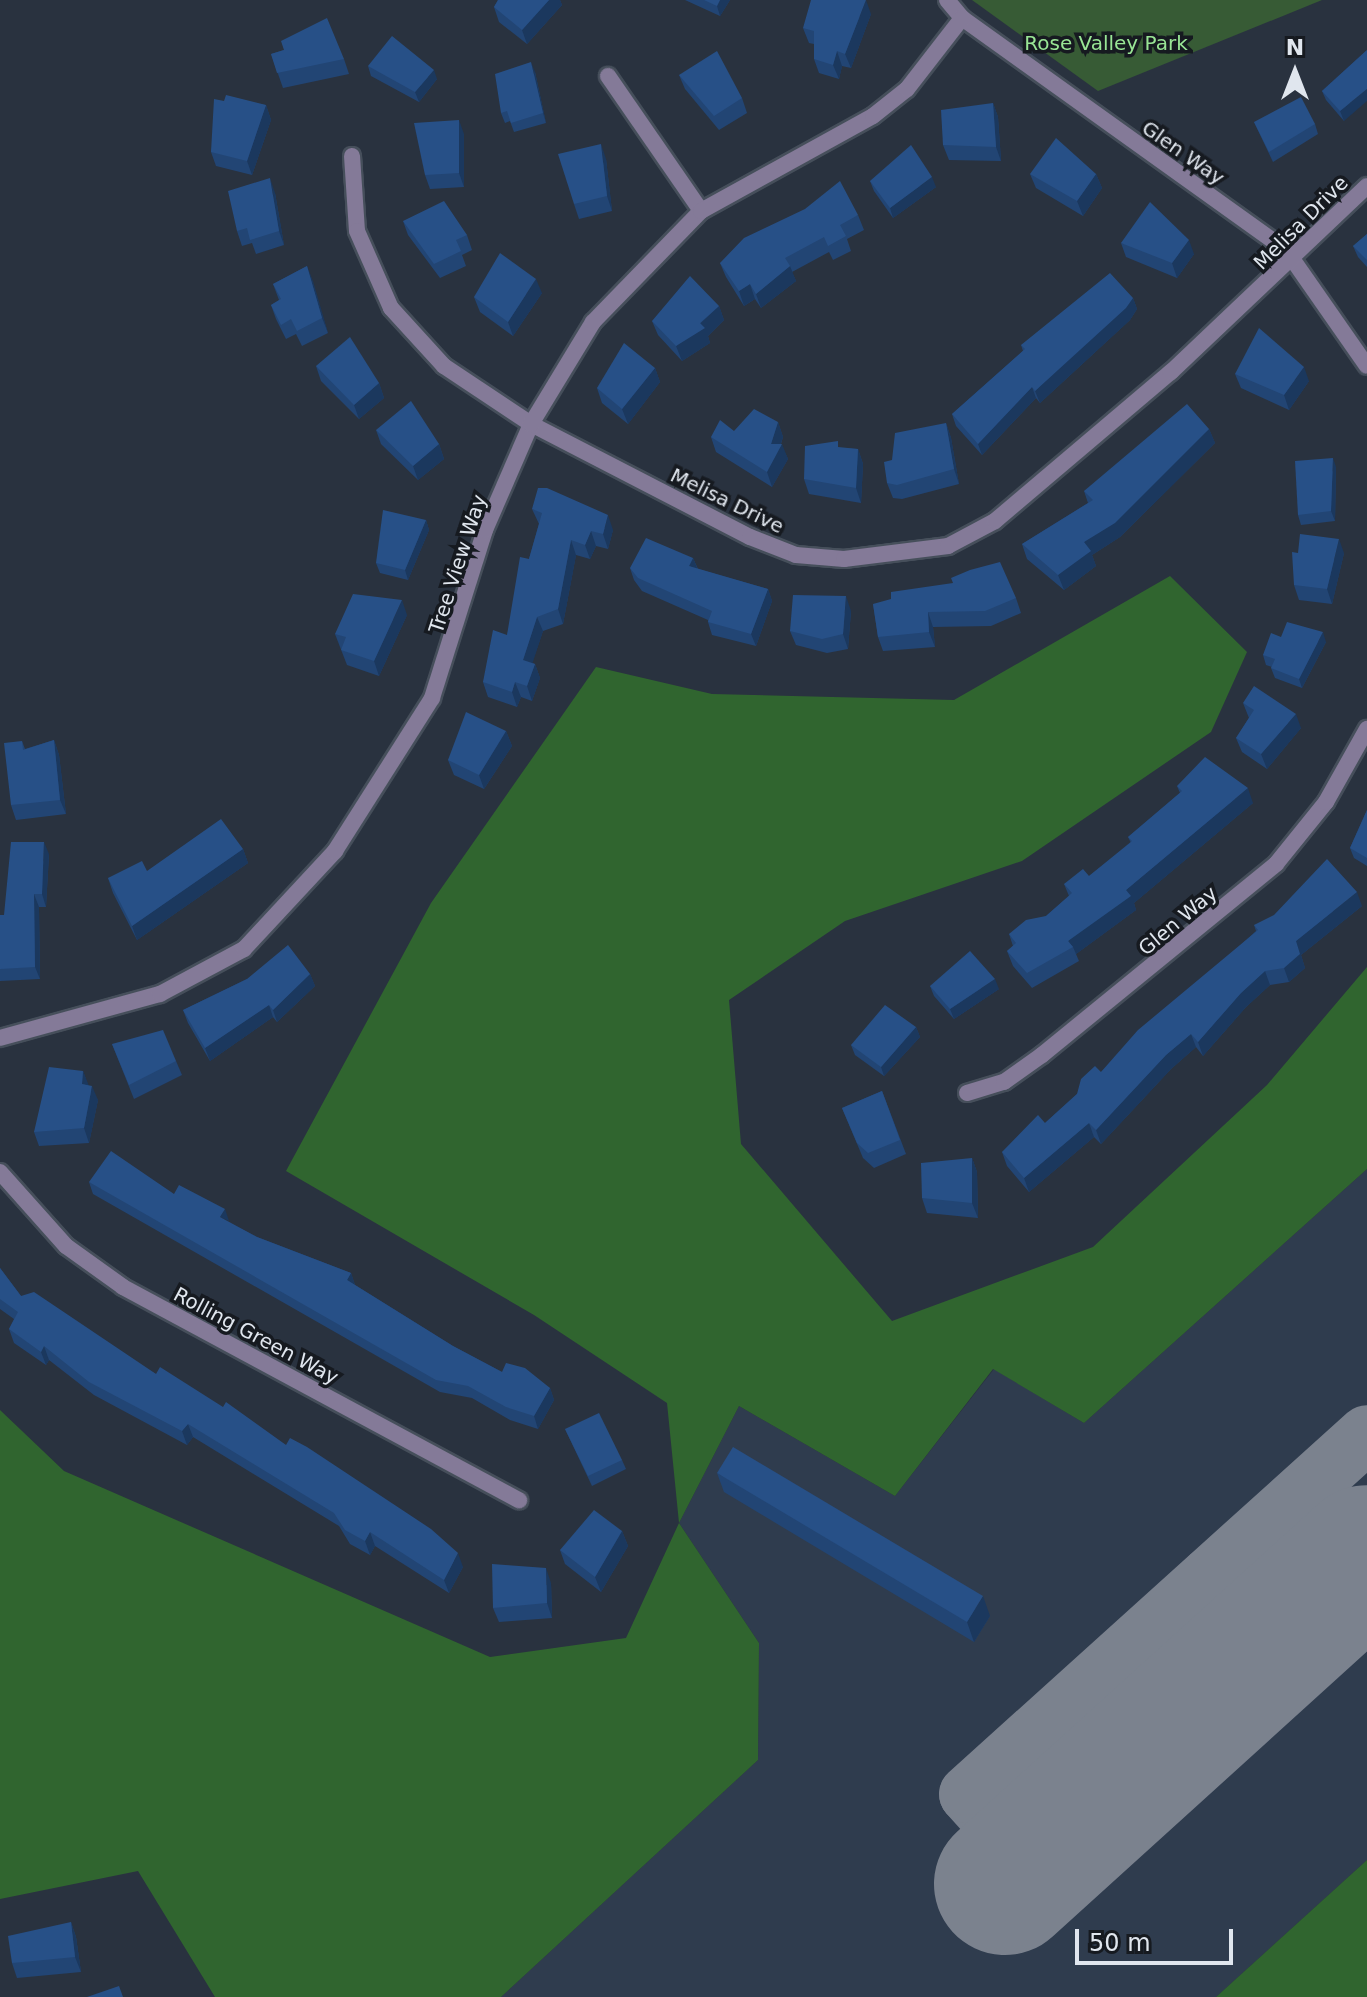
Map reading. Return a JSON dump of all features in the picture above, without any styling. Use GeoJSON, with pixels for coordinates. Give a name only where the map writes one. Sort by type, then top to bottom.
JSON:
{"type":"FeatureCollection","features":[{"type":"Feature","properties":{"kind":"street","name":"Glen Way"},"geometry":{"type":"LineString","coordinates":[[947,0],[962,18],[1295,260],[1367,366]]}},
{"type":"Feature","properties":{"kind":"street","name":"Tree View Way"},"geometry":{"type":"LineString","coordinates":[[0,1038],[160,994],[244,949],[335,851],[432,698],[485,530],[531,424],[593,322],[701,211],[873,116],[924,69],[962,18]]}},
{"type":"Feature","properties":{"kind":"street"},"geometry":{"type":"LineString","coordinates":[[608,76],[701,211]]}},
{"type":"Feature","properties":{"kind":"street","name":"Melisa Drive"},"geometry":{"type":"LineString","coordinates":[[352,156],[357,231],[391,308],[444,366],[531,424],[796,555],[895,557],[948,546],[1037,489],[1295,260],[1367,186]]}},
{"type":"Feature","properties":{"kind":"street","name":"Glen Way"},"geometry":{"type":"LineString","coordinates":[[967,1093],[1004,1082],[1042,1055],[1276,864],[1326,802],[1367,729]]}},
{"type":"Feature","properties":{"kind":"street","name":"Rolling Green Way"},"geometry":{"type":"LineString","coordinates":[[0,1172],[66,1246],[123,1287],[519,1500]]}},
{"type":"Feature","properties":{"kind":"shaded area"},"geometry":{"type":"Polygon","coordinates":[[[1367,1169],[1367,1860],[1216,1997],[501,1997],[758,1760],[759,1643],[679,1523],[739,1406],[895,1496],[994,1369],[1084,1423],[1367,1169]]]}},
{"type":"Feature","properties":{"kind":"green space","name":"Rose Valley Park"},"geometry":{"type":"Polygon","coordinates":[[[972,0],[1322,0],[1098,91],[972,0]]]}},
{"type":"Feature","properties":{"kind":"green space"},"geometry":{"type":"Polygon","coordinates":[[[1170,576],[1247,652],[1211,732],[1022,861],[845,921],[729,1000],[741,1144],[892,1321],[1093,1247],[1267,1085],[1367,967],[1367,1169],[1084,1423],[993,1369],[895,1496],[739,1406],[679,1523],[667,1403],[534,1315],[286,1171],[431,903],[596,667],[712,694],[954,700],[1170,576]]]}},
{"type":"Feature","properties":{"kind":"green space"},"geometry":{"type":"Polygon","coordinates":[[[0,1410],[64,1471],[490,1657],[626,1638],[679,1523],[759,1643],[758,1760],[501,1997],[215,1997],[138,1871],[0,1899],[0,1410]]]}},
{"type":"Feature","properties":{"kind":"green space"},"geometry":{"type":"Polygon","coordinates":[[[1367,1860],[1367,1997],[1216,1997],[1367,1860]]]}},
{"type":"Feature","properties":{"kind":"building"},"geometry":{"type":"Polygon","coordinates":[[[498,0],[549,0],[522,30],[494,7],[498,0]]]}},
{"type":"Feature","properties":{"kind":"building"},"geometry":{"type":"Polygon","coordinates":[[[704,0],[720,0],[717,6],[704,0]]]}},
{"type":"Feature","properties":{"kind":"building"},"geometry":{"type":"Polygon","coordinates":[[[811,0],[866,0],[845,54],[837,51],[833,65],[814,59],[814,31],[803,28],[811,0]]]}},
{"type":"Feature","properties":{"kind":"building"},"geometry":{"type":"Polygon","coordinates":[[[327,18],[344,59],[277,73],[271,54],[284,50],[281,41],[327,18]]]}},
{"type":"Feature","properties":{"kind":"building"},"geometry":{"type":"Polygon","coordinates":[[[392,36],[434,70],[415,92],[368,66],[392,36]]]}},
{"type":"Feature","properties":{"kind":"building"},"geometry":{"type":"Polygon","coordinates":[[[1367,50],[1367,89],[1340,111],[1322,91],[1367,50]]]}},
{"type":"Feature","properties":{"kind":"building"},"geometry":{"type":"Polygon","coordinates":[[[717,51],[742,98],[714,116],[679,75],[717,51]]]}},
{"type":"Feature","properties":{"kind":"building"},"geometry":{"type":"Polygon","coordinates":[[[531,62],[543,113],[511,123],[507,111],[501,113],[495,74],[531,62]]]}},
{"type":"Feature","properties":{"kind":"building"},"geometry":{"type":"Polygon","coordinates":[[[226,95],[266,105],[247,161],[211,152],[214,99],[224,101],[226,95]]]}},
{"type":"Feature","properties":{"kind":"building"},"geometry":{"type":"Polygon","coordinates":[[[1301,97],[1315,124],[1269,152],[1254,122],[1301,97]]]}},
{"type":"Feature","properties":{"kind":"building"},"geometry":{"type":"Polygon","coordinates":[[[993,103],[996,147],[943,145],[941,110],[993,103]]]}},
{"type":"Feature","properties":{"kind":"building"},"geometry":{"type":"Polygon","coordinates":[[[459,120],[459,173],[425,175],[414,123],[459,120]]]}},
{"type":"Feature","properties":{"kind":"building"},"geometry":{"type":"Polygon","coordinates":[[[1056,138],[1096,174],[1077,201],[1030,174],[1056,138]]]}},
{"type":"Feature","properties":{"kind":"building"},"geometry":{"type":"Polygon","coordinates":[[[601,144],[607,196],[574,204],[558,154],[601,144]]]}},
{"type":"Feature","properties":{"kind":"building"},"geometry":{"type":"Polygon","coordinates":[[[911,145],[932,177],[890,208],[870,181],[911,145]]]}},
{"type":"Feature","properties":{"kind":"building"},"geometry":{"type":"Polygon","coordinates":[[[270,178],[279,231],[250,240],[247,228],[237,231],[228,191],[270,178]]]}},
{"type":"Feature","properties":{"kind":"building"},"geometry":{"type":"Polygon","coordinates":[[[840,181],[858,215],[840,225],[846,236],[828,246],[824,237],[785,258],[790,266],[756,294],[750,284],[739,291],[720,263],[744,238],[805,209],[840,181]]]}},
{"type":"Feature","properties":{"kind":"building"},"geometry":{"type":"Polygon","coordinates":[[[444,201],[467,235],[456,240],[461,251],[434,264],[403,221],[444,201]]]}},
{"type":"Feature","properties":{"kind":"building"},"geometry":{"type":"Polygon","coordinates":[[[1150,202],[1189,240],[1172,263],[1121,243],[1150,202]]]}},
{"type":"Feature","properties":{"kind":"building"},"geometry":{"type":"Polygon","coordinates":[[[1367,234],[1367,260],[1353,246],[1367,234]]]}},
{"type":"Feature","properties":{"kind":"building"},"geometry":{"type":"Polygon","coordinates":[[[500,253],[536,279],[508,322],[474,297],[500,253]]]}},
{"type":"Feature","properties":{"kind":"building"},"geometry":{"type":"Polygon","coordinates":[[[307,266],[322,318],[297,331],[291,319],[281,325],[271,305],[281,299],[273,284],[307,266]]]}},
{"type":"Feature","properties":{"kind":"building"},"geometry":{"type":"Polygon","coordinates":[[[1110,273],[1133,298],[1126,308],[1035,391],[1032,387],[978,444],[952,414],[1025,349],[1021,345],[1110,273]]]}},
{"type":"Feature","properties":{"kind":"building"},"geometry":{"type":"Polygon","coordinates":[[[690,276],[719,306],[700,323],[705,328],[676,346],[652,321],[690,276]]]}},
{"type":"Feature","properties":{"kind":"building"},"geometry":{"type":"Polygon","coordinates":[[[1259,328],[1304,367],[1284,395],[1235,374],[1259,328]]]}},
{"type":"Feature","properties":{"kind":"building"},"geometry":{"type":"Polygon","coordinates":[[[350,337],[379,383],[354,405],[316,366],[350,337]]]}},
{"type":"Feature","properties":{"kind":"building"},"geometry":{"type":"Polygon","coordinates":[[[624,343],[655,368],[622,409],[597,388],[624,343]]]}},
{"type":"Feature","properties":{"kind":"building"},"geometry":{"type":"Polygon","coordinates":[[[411,401],[439,444],[413,466],[376,430],[411,401]]]}},
{"type":"Feature","properties":{"kind":"building"},"geometry":{"type":"Polygon","coordinates":[[[1187,404],[1209,429],[1115,523],[1084,542],[1091,551],[1058,575],[1022,544],[1093,500],[1084,491],[1187,404]]]}},
{"type":"Feature","properties":{"kind":"building"},"geometry":{"type":"Polygon","coordinates":[[[754,409],[778,422],[771,444],[782,444],[767,472],[711,437],[720,420],[734,431],[754,409]]]}},
{"type":"Feature","properties":{"kind":"building"},"geometry":{"type":"Polygon","coordinates":[[[946,423],[954,469],[897,485],[887,483],[884,462],[892,460],[895,433],[946,423]]]}},
{"type":"Feature","properties":{"kind":"building"},"geometry":{"type":"Polygon","coordinates":[[[838,441],[838,447],[858,449],[856,488],[804,479],[805,446],[838,441]]]}},
{"type":"Feature","properties":{"kind":"building"},"geometry":{"type":"Polygon","coordinates":[[[1333,458],[1331,511],[1298,515],[1295,461],[1333,458]]]}},
{"type":"Feature","properties":{"kind":"building"},"geometry":{"type":"Polygon","coordinates":[[[538,488],[547,488],[608,515],[603,534],[591,531],[585,545],[571,540],[558,609],[537,617],[523,660],[535,664],[527,686],[515,682],[512,692],[483,682],[493,630],[507,635],[520,557],[529,559],[542,513],[532,509],[538,488]]]}},
{"type":"Feature","properties":{"kind":"building"},"geometry":{"type":"Polygon","coordinates":[[[383,510],[426,520],[405,570],[376,563],[383,510]]]}},
{"type":"Feature","properties":{"kind":"building"},"geometry":{"type":"Polygon","coordinates":[[[1300,534],[1339,539],[1327,589],[1294,585],[1292,552],[1298,553],[1300,534]]]}},
{"type":"Feature","properties":{"kind":"building"},"geometry":{"type":"Polygon","coordinates":[[[646,538],[693,558],[689,566],[768,589],[751,634],[708,622],[712,611],[638,578],[630,568],[646,538]]]}},
{"type":"Feature","properties":{"kind":"building"},"geometry":{"type":"Polygon","coordinates":[[[1000,562],[1016,598],[985,611],[928,612],[929,632],[878,637],[873,604],[891,599],[891,592],[953,583],[951,578],[1000,562]]]}},
{"type":"Feature","properties":{"kind":"building"},"geometry":{"type":"Polygon","coordinates":[[[353,594],[402,600],[374,661],[341,650],[346,637],[335,634],[353,594]]]}},
{"type":"Feature","properties":{"kind":"building"},"geometry":{"type":"Polygon","coordinates":[[[793,595],[846,596],[843,634],[822,639],[790,631],[793,595]]]}},
{"type":"Feature","properties":{"kind":"building"},"geometry":{"type":"Polygon","coordinates":[[[1287,622],[1323,632],[1299,679],[1271,668],[1275,659],[1263,655],[1271,633],[1281,637],[1287,622]]]}},
{"type":"Feature","properties":{"kind":"building"},"geometry":{"type":"Polygon","coordinates":[[[1254,686],[1296,714],[1261,754],[1236,738],[1254,710],[1243,703],[1254,686]]]}},
{"type":"Feature","properties":{"kind":"building"},"geometry":{"type":"Polygon","coordinates":[[[466,712],[506,731],[479,775],[448,760],[466,712]]]}},
{"type":"Feature","properties":{"kind":"building"},"geometry":{"type":"Polygon","coordinates":[[[54,740],[60,800],[11,805],[4,743],[22,741],[23,750],[54,740]]]}},
{"type":"Feature","properties":{"kind":"building"},"geometry":{"type":"Polygon","coordinates":[[[1205,757],[1248,788],[1126,890],[1131,896],[1068,941],[1073,947],[1027,973],[1007,951],[1016,943],[1009,934],[1026,920],[1046,916],[1072,893],[1064,884],[1083,869],[1089,876],[1132,841],[1128,837],[1182,791],[1177,786],[1205,757]]]}},
{"type":"Feature","properties":{"kind":"building"},"geometry":{"type":"Polygon","coordinates":[[[1367,810],[1367,858],[1350,848],[1367,810]]]}},
{"type":"Feature","properties":{"kind":"building"},"geometry":{"type":"Polygon","coordinates":[[[221,819],[243,849],[132,926],[108,878],[142,861],[147,871],[221,819]]]}},
{"type":"Feature","properties":{"kind":"building"},"geometry":{"type":"Polygon","coordinates":[[[11,842],[44,842],[42,894],[34,894],[35,967],[0,969],[0,915],[4,915],[11,842]]]}},
{"type":"Feature","properties":{"kind":"building"},"geometry":{"type":"Polygon","coordinates":[[[1327,859],[1357,892],[1296,941],[1300,954],[1284,968],[1265,971],[1198,1042],[1191,1034],[1166,1055],[1096,1130],[1089,1123],[1024,1178],[1002,1152],[1038,1115],[1045,1123],[1077,1094],[1081,1079],[1095,1066],[1101,1072],[1138,1030],[1258,930],[1254,925],[1274,915],[1327,859]]]}},
{"type":"Feature","properties":{"kind":"building"},"geometry":{"type":"Polygon","coordinates":[[[288,945],[310,974],[273,1010],[269,1005],[205,1048],[183,1010],[247,979],[288,945]]]}},
{"type":"Feature","properties":{"kind":"building"},"geometry":{"type":"Polygon","coordinates":[[[970,951],[995,979],[950,1009],[930,986],[970,951]]]}},
{"type":"Feature","properties":{"kind":"building"},"geometry":{"type":"Polygon","coordinates":[[[885,1005],[916,1027],[881,1067],[851,1045],[885,1005]]]}},
{"type":"Feature","properties":{"kind":"building"},"geometry":{"type":"Polygon","coordinates":[[[163,1030],[176,1061],[129,1085],[112,1044],[163,1030]]]}},
{"type":"Feature","properties":{"kind":"building"},"geometry":{"type":"Polygon","coordinates":[[[49,1067],[83,1071],[82,1084],[92,1086],[84,1128],[34,1132],[49,1067]]]}},
{"type":"Feature","properties":{"kind":"building"},"geometry":{"type":"Polygon","coordinates":[[[882,1091],[900,1140],[868,1153],[857,1143],[842,1108],[882,1091]]]}},
{"type":"Feature","properties":{"kind":"building"},"geometry":{"type":"Polygon","coordinates":[[[111,1151],[174,1194],[179,1185],[225,1209],[220,1217],[257,1237],[351,1273],[347,1280],[453,1346],[502,1372],[506,1363],[525,1368],[550,1388],[534,1416],[506,1407],[468,1386],[436,1380],[89,1182],[111,1151]]]}},
{"type":"Feature","properties":{"kind":"building"},"geometry":{"type":"Polygon","coordinates":[[[972,1158],[972,1203],[922,1198],[921,1163],[972,1158]]]}},
{"type":"Feature","properties":{"kind":"building"},"geometry":{"type":"Polygon","coordinates":[[[0,1268],[21,1296],[34,1292],[156,1374],[160,1367],[223,1407],[226,1402],[286,1445],[290,1438],[307,1447],[431,1529],[458,1553],[444,1580],[370,1532],[365,1541],[345,1530],[334,1513],[188,1424],[182,1431],[89,1382],[44,1346],[41,1352],[9,1329],[18,1312],[0,1299],[0,1268]]]}},
{"type":"Feature","properties":{"kind":"building"},"geometry":{"type":"Polygon","coordinates":[[[599,1413],[622,1460],[588,1476],[565,1429],[599,1413]]]}},
{"type":"Feature","properties":{"kind":"building"},"geometry":{"type":"Polygon","coordinates":[[[733,1447],[983,1596],[967,1622],[717,1473],[733,1447]]]}},
{"type":"Feature","properties":{"kind":"building"},"geometry":{"type":"Polygon","coordinates":[[[594,1510],[622,1531],[595,1577],[560,1550],[594,1510]]]}},
{"type":"Feature","properties":{"kind":"building"},"geometry":{"type":"Polygon","coordinates":[[[492,1564],[546,1568],[547,1603],[493,1608],[492,1564]]]}},
{"type":"Feature","properties":{"kind":"building"},"geometry":{"type":"Polygon","coordinates":[[[71,1922],[75,1957],[12,1963],[8,1936],[71,1922]]]}},
{"type":"Feature","properties":{"kind":"building"},"geometry":{"type":"Polygon","coordinates":[[[119,1986],[123,1997],[87,1997],[119,1986]]]}},
{"type":"Feature","properties":{"kind":"taxiway"},"geometry":{"type":"LineString","coordinates":[[1029,1862],[968,1794],[1367,1434]]}},
{"type":"Feature","properties":{"kind":"taxiway"},"geometry":{"type":"LineString","coordinates":[[1210,1576],[1270,1642]]}},
{"type":"Feature","properties":{"kind":"runway"},"geometry":{"type":"LineString","coordinates":[[1005,1884],[1367,1556]]}}]}
